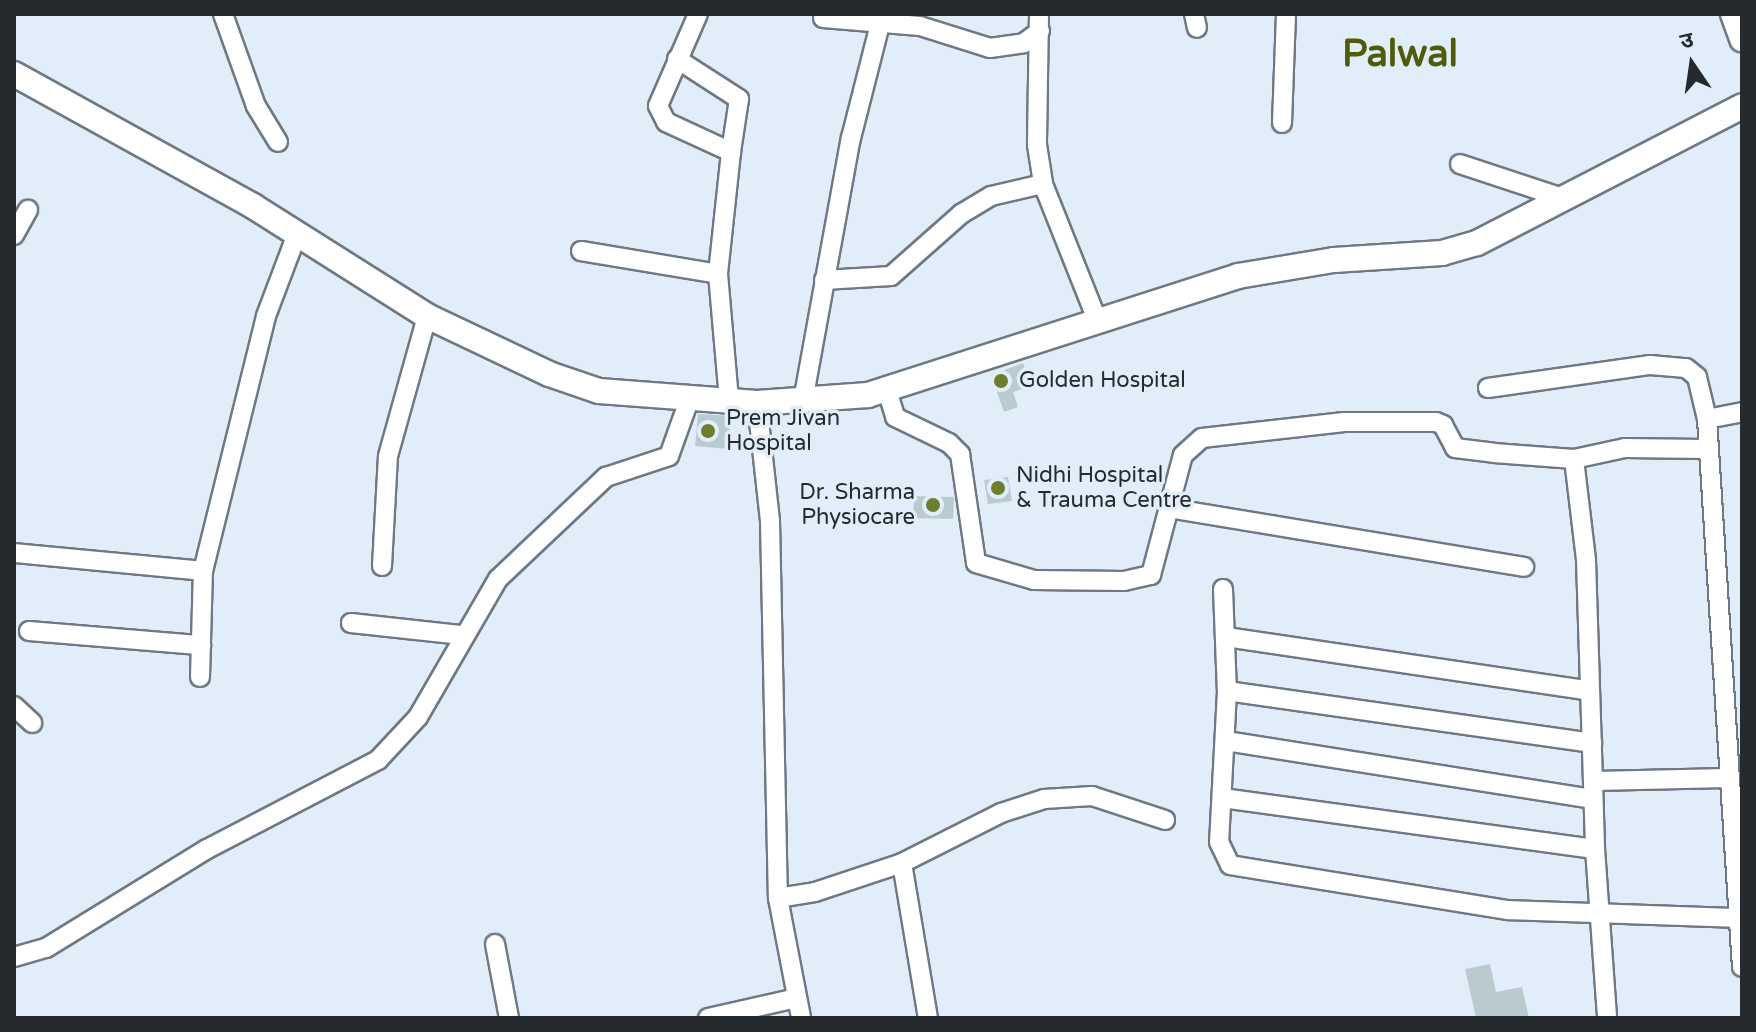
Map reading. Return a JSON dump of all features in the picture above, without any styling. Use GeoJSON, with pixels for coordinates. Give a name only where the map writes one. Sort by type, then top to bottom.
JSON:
{"type":"FeatureCollection","features":[{"type":"Feature","properties":{"kind":"main road"},"geometry":{"type":"LineString","coordinates":[[1733,14],[1742,39]]}},
{"type":"Feature","properties":{"kind":"main road"},"geometry":{"type":"LineString","coordinates":[[14,74],[297,234],[427,316],[599,391],[757,403],[803,401],[887,390],[1238,276],[1334,260],[1442,253],[1477,243],[1742,106]]}},
{"type":"Feature","properties":{"kind":"street"},"geometry":{"type":"LineString","coordinates":[[223,14],[256,106],[278,142]]}},
{"type":"Feature","properties":{"kind":"street"},"geometry":{"type":"LineString","coordinates":[[698,14],[659,96],[661,117],[731,152]]}},
{"type":"Feature","properties":{"kind":"street"},"geometry":{"type":"LineString","coordinates":[[1282,123],[1286,14]]}},
{"type":"Feature","properties":{"kind":"street"},"geometry":{"type":"LineString","coordinates":[[823,18],[881,20],[990,48],[1024,43],[1040,23]]}},
{"type":"Feature","properties":{"kind":"street"},"geometry":{"type":"LineString","coordinates":[[803,401],[851,138],[881,20]]}},
{"type":"Feature","properties":{"kind":"street"},"geometry":{"type":"LineString","coordinates":[[1040,23],[1037,145],[1043,184],[1097,320]]}},
{"type":"Feature","properties":{"kind":"street"},"geometry":{"type":"LineString","coordinates":[[677,59],[739,99],[718,274],[729,400]]}},
{"type":"Feature","properties":{"kind":"street"},"geometry":{"type":"LineString","coordinates":[[1460,164],[1563,198]]}},
{"type":"Feature","properties":{"kind":"street"},"geometry":{"type":"LineString","coordinates":[[824,280],[891,276],[961,214],[1001,193],[1043,184]]}},
{"type":"Feature","properties":{"kind":"street"},"geometry":{"type":"LineString","coordinates":[[14,235],[28,210]]}},
{"type":"Feature","properties":{"kind":"street"},"geometry":{"type":"LineString","coordinates":[[200,677],[203,571],[266,316],[297,234]]}},
{"type":"Feature","properties":{"kind":"street"},"geometry":{"type":"LineString","coordinates":[[581,251],[718,274]]}},
{"type":"Feature","properties":{"kind":"street"},"geometry":{"type":"LineString","coordinates":[[382,566],[388,456],[427,316]]}},
{"type":"Feature","properties":{"kind":"street"},"geometry":{"type":"LineString","coordinates":[[1488,388],[1667,365],[1697,377],[1707,419],[1733,695],[1729,778],[1742,967]]}},
{"type":"Feature","properties":{"kind":"street"},"geometry":{"type":"LineString","coordinates":[[887,390],[895,417],[956,448],[963,462],[972,554],[980,568],[1034,580],[1144,578],[1155,568],[1169,508],[1189,446],[1218,436],[1344,422],[1436,422],[1443,425],[1455,448],[1574,459],[1625,448],[1708,449]]}},
{"type":"Feature","properties":{"kind":"street"},"geometry":{"type":"LineString","coordinates":[[14,957],[46,948],[207,849],[378,760],[418,717],[462,635],[498,579],[606,477],[669,456],[689,400]]}},
{"type":"Feature","properties":{"kind":"street"},"geometry":{"type":"LineString","coordinates":[[757,403],[770,521],[778,898],[801,1018]]}},
{"type":"Feature","properties":{"kind":"street"},"geometry":{"type":"LineString","coordinates":[[1707,419],[1742,412]]}},
{"type":"Feature","properties":{"kind":"street"},"geometry":{"type":"LineString","coordinates":[[1574,459],[1586,560],[1595,849],[1607,1018]]}},
{"type":"Feature","properties":{"kind":"street"},"geometry":{"type":"LineString","coordinates":[[1169,508],[1524,567]]}},
{"type":"Feature","properties":{"kind":"street"},"geometry":{"type":"LineString","coordinates":[[14,553],[203,571]]}},
{"type":"Feature","properties":{"kind":"street"},"geometry":{"type":"LineString","coordinates":[[1223,589],[1227,691],[1222,853],[1239,868],[1508,910],[1600,916],[1739,918]]}},
{"type":"Feature","properties":{"kind":"street"},"geometry":{"type":"LineString","coordinates":[[351,623],[462,635]]}},
{"type":"Feature","properties":{"kind":"street"},"geometry":{"type":"LineString","coordinates":[[29,631],[201,645]]}},
{"type":"Feature","properties":{"kind":"street"},"geometry":{"type":"LineString","coordinates":[[1226,637],[1590,691]]}},
{"type":"Feature","properties":{"kind":"street"},"geometry":{"type":"LineString","coordinates":[[1227,691],[1592,743]]}},
{"type":"Feature","properties":{"kind":"street"},"geometry":{"type":"LineString","coordinates":[[14,706],[32,723]]}},
{"type":"Feature","properties":{"kind":"street"},"geometry":{"type":"LineString","coordinates":[[1226,741],[1593,790],[1729,778]]}},
{"type":"Feature","properties":{"kind":"street"},"geometry":{"type":"LineString","coordinates":[[778,898],[815,892],[902,863],[1001,813],[1044,799],[1092,796],[1165,820]]}},
{"type":"Feature","properties":{"kind":"street"},"geometry":{"type":"LineString","coordinates":[[1222,798],[1595,849]]}},
{"type":"Feature","properties":{"kind":"street"},"geometry":{"type":"LineString","coordinates":[[902,863],[928,1018]]}},
{"type":"Feature","properties":{"kind":"street"},"geometry":{"type":"LineString","coordinates":[[495,944],[509,1018]]}},
{"type":"Feature","properties":{"kind":"street"},"geometry":{"type":"LineString","coordinates":[[708,1018],[797,998]]}},
{"type":"Feature","properties":{"kind":"building"},"geometry":{"type":"Polygon","coordinates":[[[1023,363],[1031,386],[1013,392],[1018,407],[1004,412],[991,375],[1023,363]]]}},
{"type":"Feature","properties":{"kind":"building"},"geometry":{"type":"Polygon","coordinates":[[[698,414],[731,416],[728,449],[695,446],[698,414]]]}},
{"type":"Feature","properties":{"kind":"building"},"geometry":{"type":"Polygon","coordinates":[[[1008,477],[1012,501],[988,504],[984,480],[1008,477]]]}},
{"type":"Feature","properties":{"kind":"building"},"geometry":{"type":"Polygon","coordinates":[[[914,496],[954,497],[953,519],[913,518],[914,496]]]}},
{"type":"Feature","properties":{"kind":"building"},"geometry":{"type":"Polygon","coordinates":[[[1490,964],[1496,992],[1522,987],[1529,1018],[1476,1018],[1465,969],[1490,964]]]}},
{"type":"Feature","properties":{"kind":"place","name":"Golden Hospital"},"geometry":{"type":"Point","coordinates":[1001,381]}},
{"type":"Feature","properties":{"kind":"place","name":"Prem Jivan Hospital"},"geometry":{"type":"Point","coordinates":[708,431]}},
{"type":"Feature","properties":{"kind":"place","name":"Nidhi Hospital & Trauma Centre"},"geometry":{"type":"Point","coordinates":[998,488]}},
{"type":"Feature","properties":{"kind":"place","name":"Dr. Sharma Physiocare"},"geometry":{"type":"Point","coordinates":[933,505]}},
{"type":"Feature","properties":{"kind":"district","name":"Palwal"},"geometry":{"type":"Point","coordinates":[1400,55]}}]}
